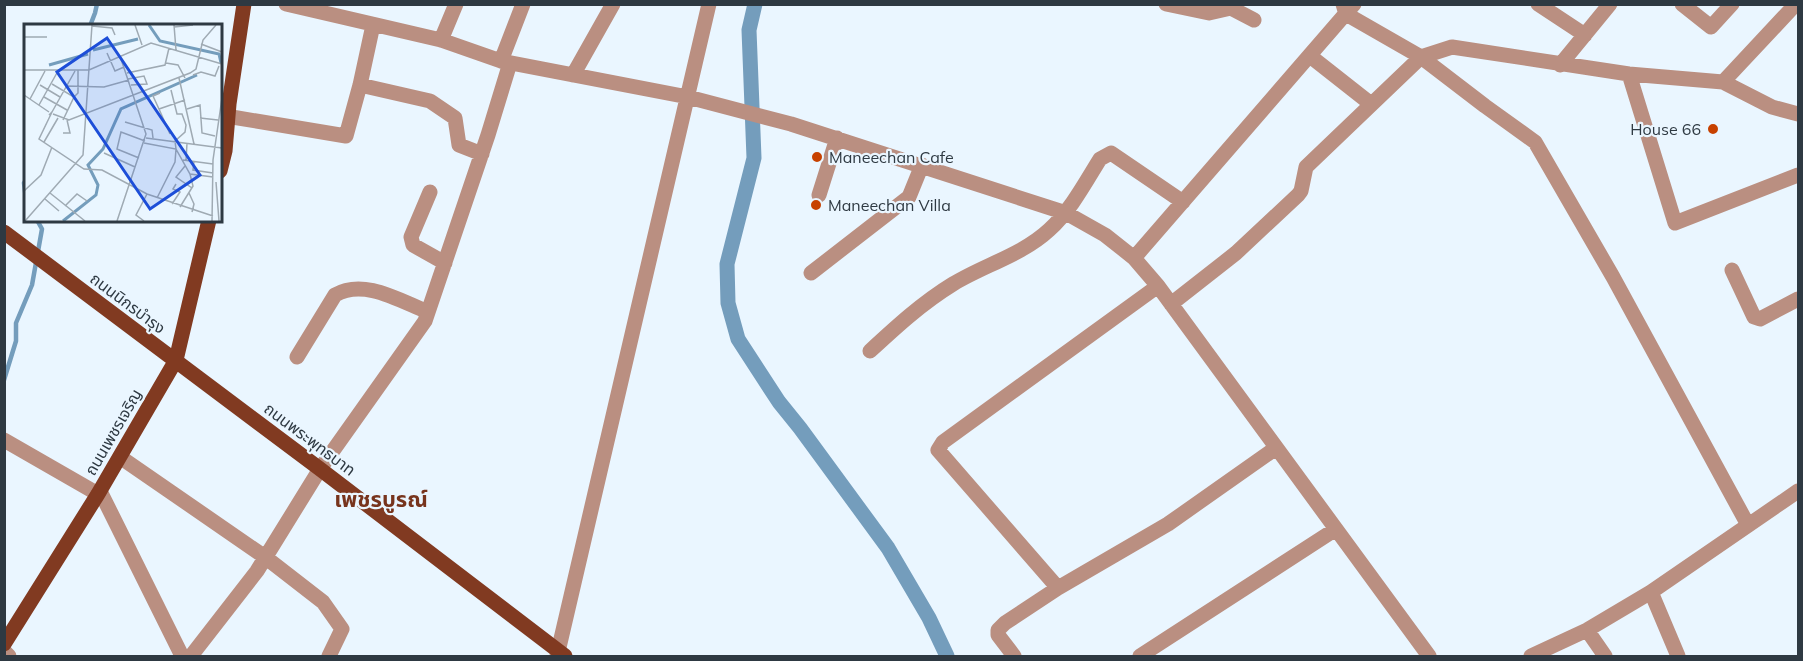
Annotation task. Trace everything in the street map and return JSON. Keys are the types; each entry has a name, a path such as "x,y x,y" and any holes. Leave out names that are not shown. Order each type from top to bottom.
{"main road":[{"path":"222,163 225,151 224,116 244,4"},
{"name":"ถนนเพชรเจริญ","path":"4,644 99,492 176,360 209,222"},
{"name":"ถนนนิกรบำรุง","path":"10,236 176,360"},
{"name":"ถนนพระพุทธบาท","path":"176,360 560,655"}],"street":[{"path":"286,4 441,40 505,62 688,97 791,124 1066,213 1105,235 1134,258 1158,286 1429,657"},
{"path":"441,40 456,4"},
{"path":"191,657 265,557 320,469 425,321 482,154 505,62 523,4"},
{"path":"573,75 613,4"},
{"path":"560,655 709,4"},
{"path":"1166,4 1209,12 1231,8 1254,20"},
{"path":"1538,4 1585,35"},
{"path":"1560,65 1610,4"},
{"path":"1682,4 1711,27 1732,4"},
{"path":"1723,82 1796,4"},
{"path":"1134,258 1310,56 1348,8 1421,57 1534,142 1613,277 1748,525"},
{"path":"224,116 346,136 373,25"},
{"path":"1171,304 1236,253 1298,195 1306,167 1421,57 1452,47 1629,74 1723,82 1772,107 1798,114"},
{"path":"1310,56 1371,104"},
{"path":"1629,74 1675,223 1798,175"},
{"path":"360,85 430,101 439,106 454,118 459,145 482,154"},
{"path":"819,195 837,138"},
{"path":"870,351 918,307 954,283 995,264 1047,232 1066,213 1100,159 1111,153 1183,202"},
{"path":"811,273 909,197 922,165"},
{"path":"430,192 411,237 412,245 445,263"},
{"path":"1732,270 1756,318 1760,319 1798,299"},
{"path":"1058,588 938,450 944,442 1158,286"},
{"path":"297,357 335,295 345,290 354,288 375,291 428,312"},
{"path":"4,440 99,492 182,657"},
{"path":"1014,657 998,635 998,630 1005,623 1058,588 1168,524 1276,448"},
{"path":"120,457 265,557 323,602 342,629 328,656"},
{"path":"1531,657 1587,630 1651,592 1798,490"},
{"path":"1140,657 1336,529"},
{"path":"1651,592 1678,657"},
{"path":"1587,630 1605,657"},
{"path":"4,651 9,657"}],"waterway":[{"path":"91,24 97,4"},
{"path":"755,4 749,30 754,158 727,264 728,303 738,339 779,402 888,548 929,618 947,656"},
{"path":"4,380 16,341 16,323 32,285 42,229 38,222"}],"place":[{"name":"House 66","path":"1713,129"},
{"name":"Maneechan Cafe","path":"817,157"},
{"name":"Maneechan Villa","path":"816,205"}],"district":[{"name":"เพชรบูรณ์","path":"381,499"}]}
